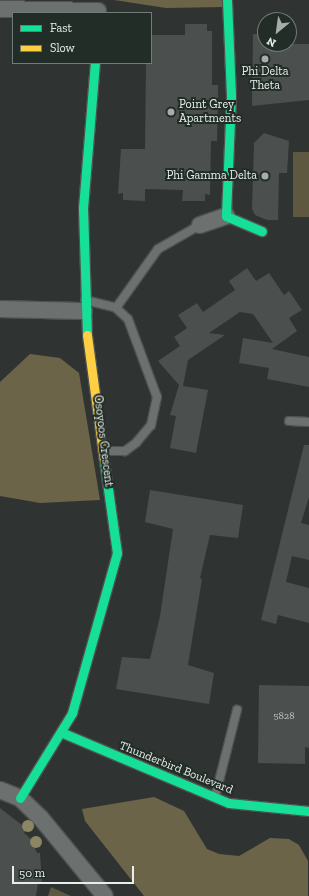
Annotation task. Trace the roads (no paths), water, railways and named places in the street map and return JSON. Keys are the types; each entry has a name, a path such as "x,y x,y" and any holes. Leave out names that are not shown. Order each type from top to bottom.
{"street":[{"path":"226,216 231,96 227,0"},
{"path":"0,9 98,8"},
{"name":"Osoyoos Crescent","path":"20,798 63,733 72,713 117,554 105,451 84,306 83,208 95,64"},
{"path":"200,225 226,216 262,231"},
{"path":"0,309 84,306"},
{"name":"Thunderbird Boulevard","path":"63,733 215,798 256,807 309,811"},
{"path":"0,790 20,798 50,829 105,896"}],"lane":[{"path":"116,308 158,249 200,225"},
{"path":"84,306 116,308 128,319 157,398 151,425 136,443 124,450 105,451"},
{"path":"288,421 309,422"},
{"path":"215,798 237,710"}],"place":[{"name":"Phi Delta Theta","path":"265,59"},
{"name":"Point Grey Apartments","path":"171,112"},
{"name":"Phi Gamma Delta","path":"265,176"}]}
